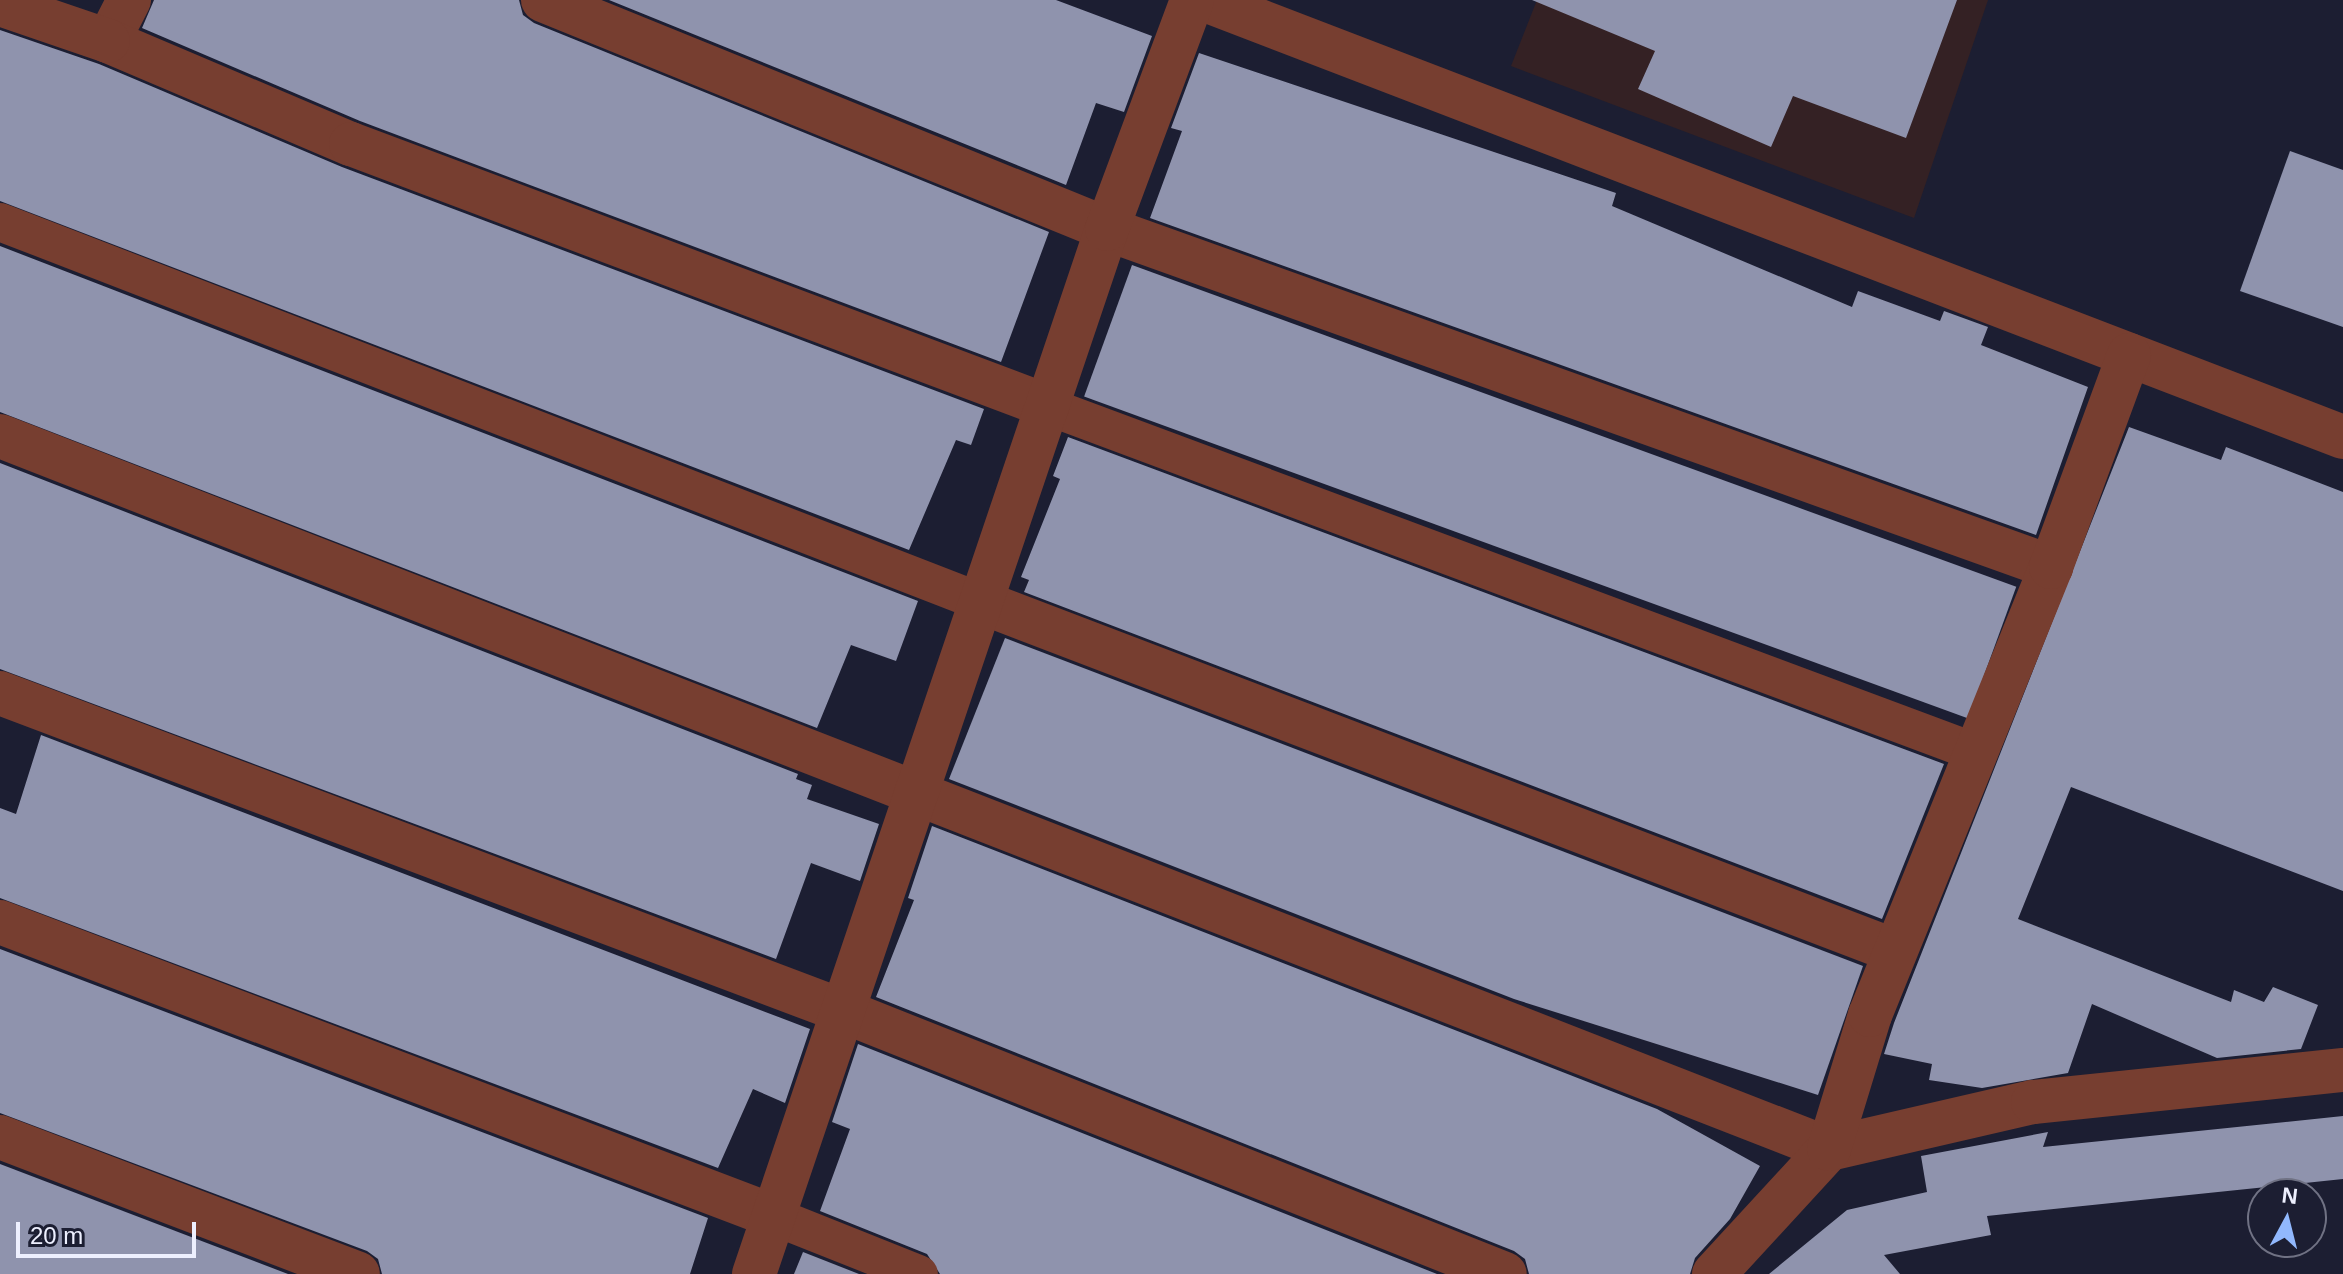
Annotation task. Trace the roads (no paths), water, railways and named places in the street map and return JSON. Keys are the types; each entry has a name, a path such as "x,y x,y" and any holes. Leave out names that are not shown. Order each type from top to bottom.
{"street":[{"path":"108,41 129,0"},
{"path":"543,0 1107,229 2051,567"},
{"path":"754,1274 1107,229 1192,0"},
{"path":"1205,0 2343,437"},
{"path":"0,4 108,41 351,144 1975,752"},
{"path":"0,222 981,602 1895,951"},
{"path":"1714,1274 1829,1149 1895,951 2051,567 2129,355"},
{"path":"0,436 1829,1149 2033,1102 2343,1070"},
{"path":"0,693 843,1011 1505,1274"},
{"path":"0,922 919,1274"},
{"path":"0,1137 358,1274"}]}
